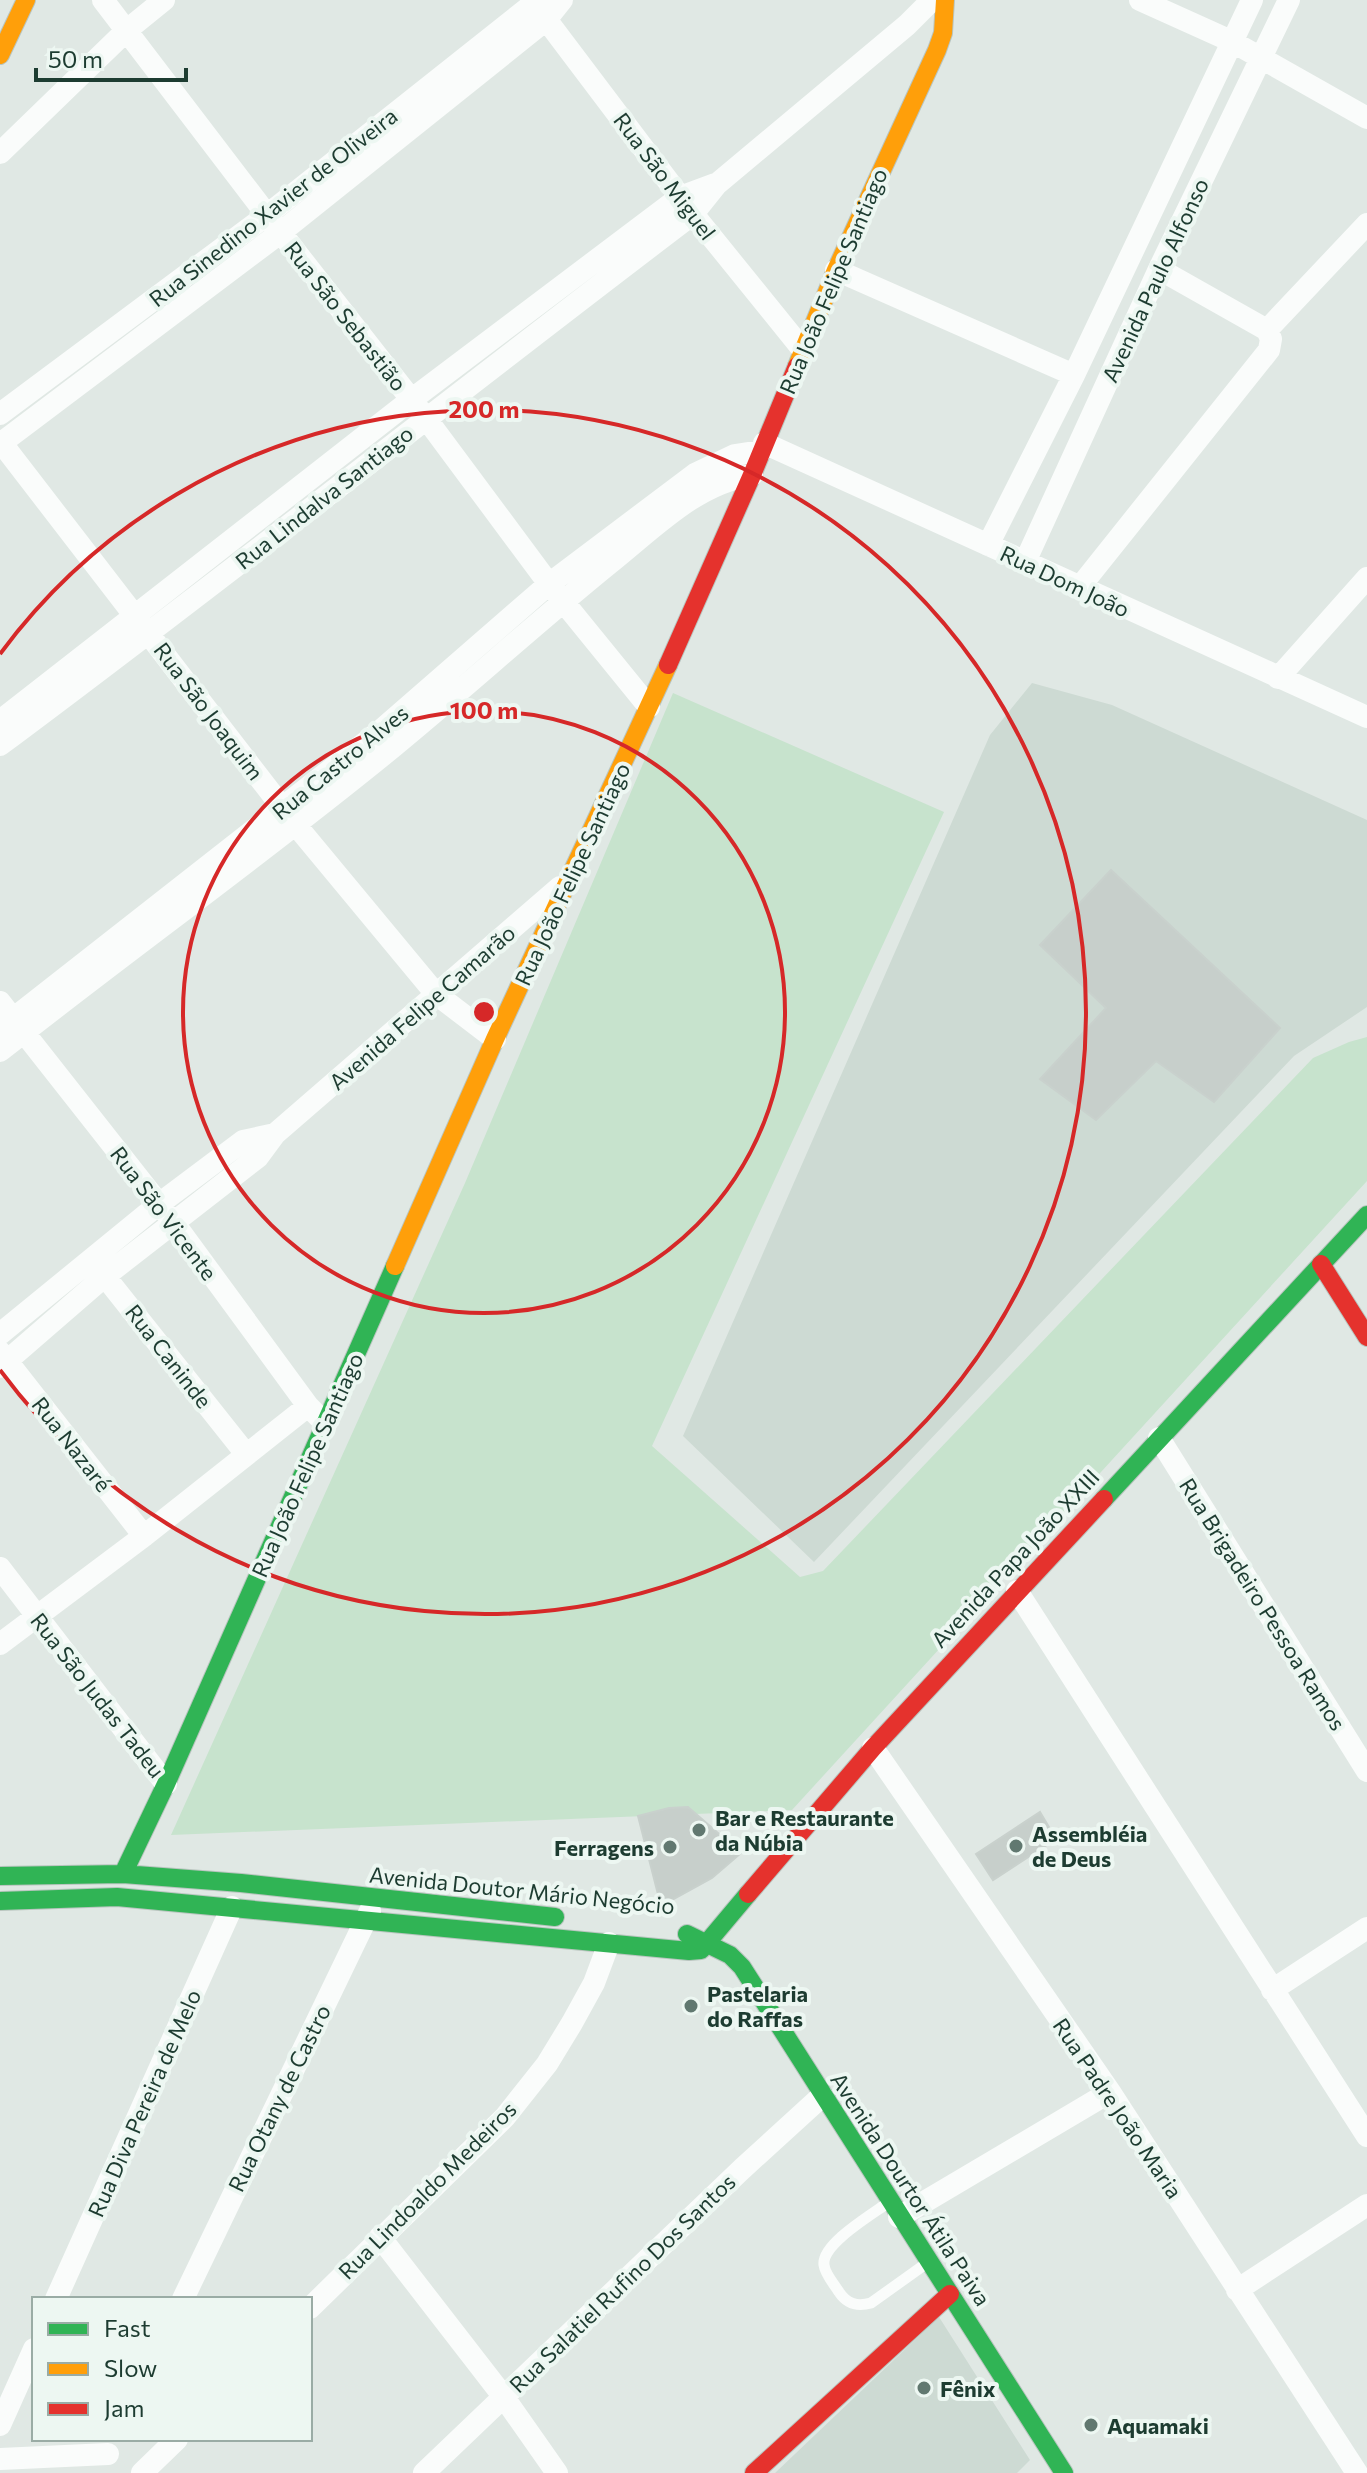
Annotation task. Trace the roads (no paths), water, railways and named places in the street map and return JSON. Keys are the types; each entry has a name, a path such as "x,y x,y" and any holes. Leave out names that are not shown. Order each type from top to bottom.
{"main road":[{"path":"0,55 26,0"},
{"name":"Rua João Felipe Santiago","path":"123,1874 166,1784 495,1039 649,707 752,475 836,270 937,50 941,5"},
{"name":"Avenida Papa João XXIII","path":"707,1942 873,1748 1367,1215"},
{"path":"1321,1264 1367,1337"},
{"name":"Avenida Doutor Mário Negócio","path":"0,1876 123,1874 574,1919"},
{"name":"Avenida Doutor Mário Negócio","path":"0,1901 117,1897 695,1952 707,1942 663,1928"},
{"name":"Avenida Dourtor Átila Paiva","path":"707,1942 730,1955 742,1967 950,2294 1055,2469"},
{"path":"754,2473 950,2294"}],"street":[{"name":"Rua São Sebastião","path":"103,0 556,592 649,707"},
{"path":"0,153 127,30 164,0"},
{"name":"Rua Sinedino Xavier de Oliveira","path":"1,443 274,224 538,6 562,0"},
{"name":"Rua Lindalva Santiago","path":"0,745 143,625 418,409 717,184 907,25 941,5 965,0"},
{"path":"1140,0 1260,56 1367,118"},
{"name":"Avenida Paulo Alfonso","path":"988,545 1074,375 1252,0"},
{"name":"Avenida Paulo Alfonso","path":"1025,562 1159,269 1289,0"},
{"name":"Rua São Miguel","path":"538,6 687,205 803,350"},
{"name":"Rua Sinedino Xavier de Oliveira","path":"0,414 274,224"},
{"path":"1267,330 1367,224"},
{"path":"1079,588 1269,350 1271,339 1267,330 1159,269"},
{"path":"836,270 1074,375"},
{"name":"Rua São Joaquim","path":"1,443 289,816 436,994 495,1039"},
{"name":"Rua Dom João","path":"763,447 1367,717"},
{"name":"Rua Castro Alves","path":"0,1051 9,1021 289,816 386,739 695,474 735,455 763,447"},
{"name":"Rua Castro Alves","path":"556,592 708,487 729,478 752,475"},
{"path":"1278,678 1367,578"},
{"name":"Rua Lindalva Santiago","path":"0,721 143,625"},
{"name":"Avenida Felipe Camarão","path":"0,1334 98,1267 174,1223 258,1157 275,1134 569,879"},
{"name":"Rua São Vicente","path":"9,1021 174,1223 308,1406 326,1424"},
{"name":"Avenida Felipe Camarão","path":"2,1360 159,1204 243,1141 275,1134"},
{"name":"Rua Caninde","path":"98,1267 246,1454"},
{"name":"Rua Nazaré","path":"2,1360 144,1536"},
{"name":"Rua João Felipe Santiago","path":"0,1644 144,1536 308,1406"},
{"name":"Rua Brigadeiro Pessoa Ramos","path":"1159,1438 1367,1771"},
{"name":"Rua São Judas Tadeu","path":"0,1568 166,1784"},
{"path":"1017,1591 1367,2136"},
{"name":"Rua Padre João Maria","path":"873,1748 1110,2092 1357,2473"},
{"name":"Rua Otany de Castro","path":"184,2297 376,1898"},
{"name":"Rua Diva Pereira de Melo","path":"57,2297 232,1907"},
{"path":"1272,1990 1367,1928"},
{"name":"Rua Lindoaldo Medeiros","path":"312,2306 505,2117 547,2064 594,1983 609,1943"},
{"path":"894,2209 1110,2092"},
{"name":"Rua Salatiel Rufino Dos Santos","path":"424,2473 822,2096"},
{"path":"1237,2290 1367,2205"},
{"path":"380,2237 503,2396 557,2473"},
{"path":"0,2425 32,2353"},
{"path":"142,2473 175,2441"},
{"path":"0,2459 108,2455"}],"lane":[{"path":"894,2209 827,2251 824,2268 843,2299 853,2304 871,2303 928,2262"}],"place":[{"name":"Bar e Restaurante da Núbia","path":"699,1830"},
{"name":"Assembléia de Deus","path":"1016,1846"},
{"name":"Ferragens","path":"670,1847"},
{"name":"Pastelaria do Raffas","path":"691,2006"},
{"name":"Fênix","path":"924,2388"},
{"name":"Aquamaki","path":"1091,2425"}]}
